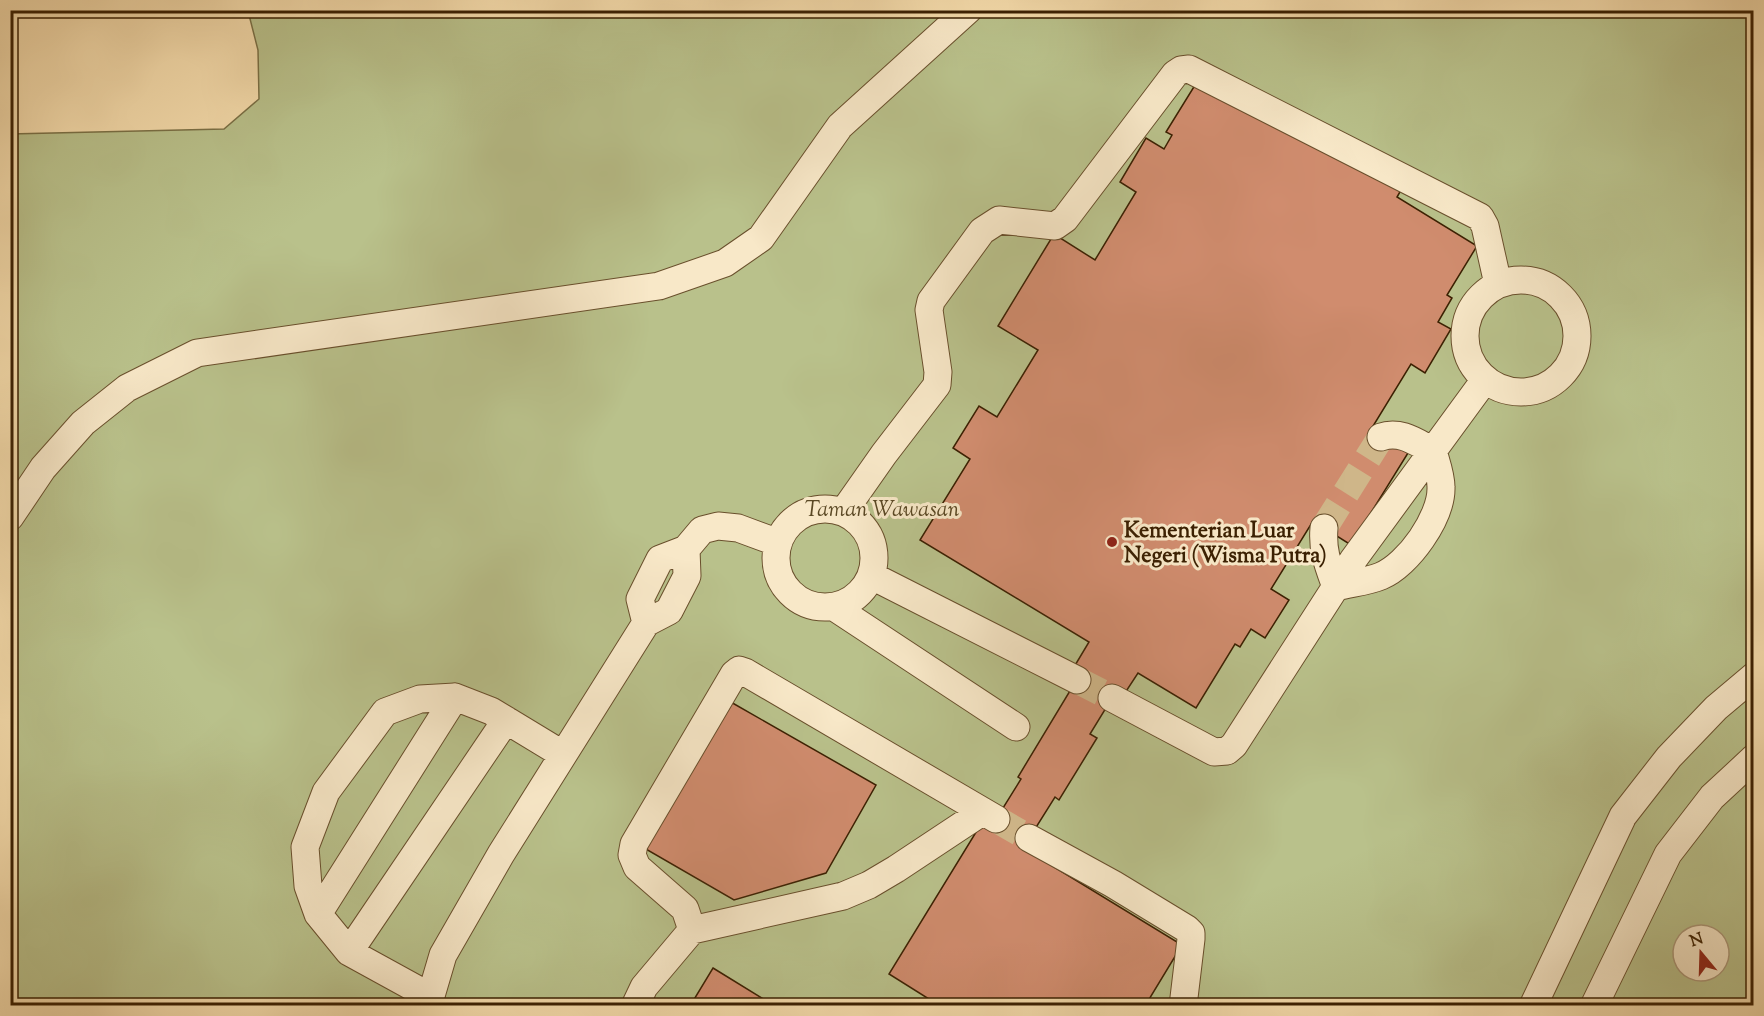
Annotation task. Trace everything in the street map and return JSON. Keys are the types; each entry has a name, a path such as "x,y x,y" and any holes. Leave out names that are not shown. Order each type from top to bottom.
{"lane":[{"path":"10,517 43,468 83,423 127,388 196,353 659,286 725,263 761,238 840,126 968,10"},
{"path":"844,511 937,385 938,372 929,310 931,301 982,231 999,220 1055,226 1065,219 1175,74 1181,70 1189,69 1480,217 1485,226 1498,284"},
{"path":"1533,279 1563,296 1579,326 1574,360 1551,386 1517,393 1484,381 1468,357 1464,328 1475,302 1498,284 1533,279"},
{"path":"1112,698 1214,752 1227,751 1234,745 1353,560 1484,381"},
{"path":"1381,436 1399,434 1433,451"},
{"path":"1336,587 1382,576 1402,561 1421,539 1438,508 1441,487 1433,451"},
{"path":"817,508 844,511 865,527 875,550 872,576 857,597 834,607 808,606 786,591 775,568 776,542 792,519 817,508"},
{"path":"562,754 491,711 455,697 420,699 385,711 326,792 305,847 308,886 318,914 349,952 429,1001 443,955 562,754 646,623 669,611 687,576 686,549 702,530 718,526 738,528 776,542"},
{"path":"1324,528 1322,544 1336,587"},
{"path":"872,576 1077,680"},
{"path":"834,607 1016,726"},
{"path":"629,1003 692,930 843,896 869,885 989,816 739,670 734,674 634,844 632,855 637,867 685,909 692,930"},
{"path":"1533,1005 1623,816 1669,757 1716,708 1754,675"},
{"path":"318,914 455,697"},
{"path":"349,952 506,720"},
{"path":"1594,1005 1668,854 1712,797 1754,758"},
{"path":"1029,838 1113,884 1191,933 1183,1005"}],"green space":[{"name":"Taman Wawasan","path":"248,11 1753,11 1753,1005 11,1005 10,134 224,129 259,99 258,50"}],"building":[{"name":"Kementerian Luar Negeri (Wisma Putra)","path":"1200,77 1404,185 1397,197 1477,246 1447,295 1452,298 1438,322 1451,329 1425,373 1411,364 1370,431 1408,453 1351,545 1313,521 1271,589 1289,600 1265,638 1251,629 1240,647 1235,644 1196,708 1138,673 1125,693 1112,698 1090,734 1097,738 1059,800 1055,797 1023,848 1182,945 1145,1006 940,1006 889,974 981,824 990,829 1021,779 1018,777 1082,671 1074,667 1089,642 920,540 970,459 953,448 979,406 997,417 1038,350 998,326 1054,234 1095,260 1136,192 1120,182 1146,138 1164,149 1172,135 1166,132"},
{"path":"729,701 876,785 826,873 734,900 644,848"},
{"path":"713,968 775,1006 690,1006"}],"tunnel":[{"path":"1324,528 1381,437"},
{"path":"1077,680 1112,698"},
{"path":"996,819 1029,838"}],"place":[{"name":"Kementerian Luar Negeri (Wisma Putra)","path":"1112,542"}]}
